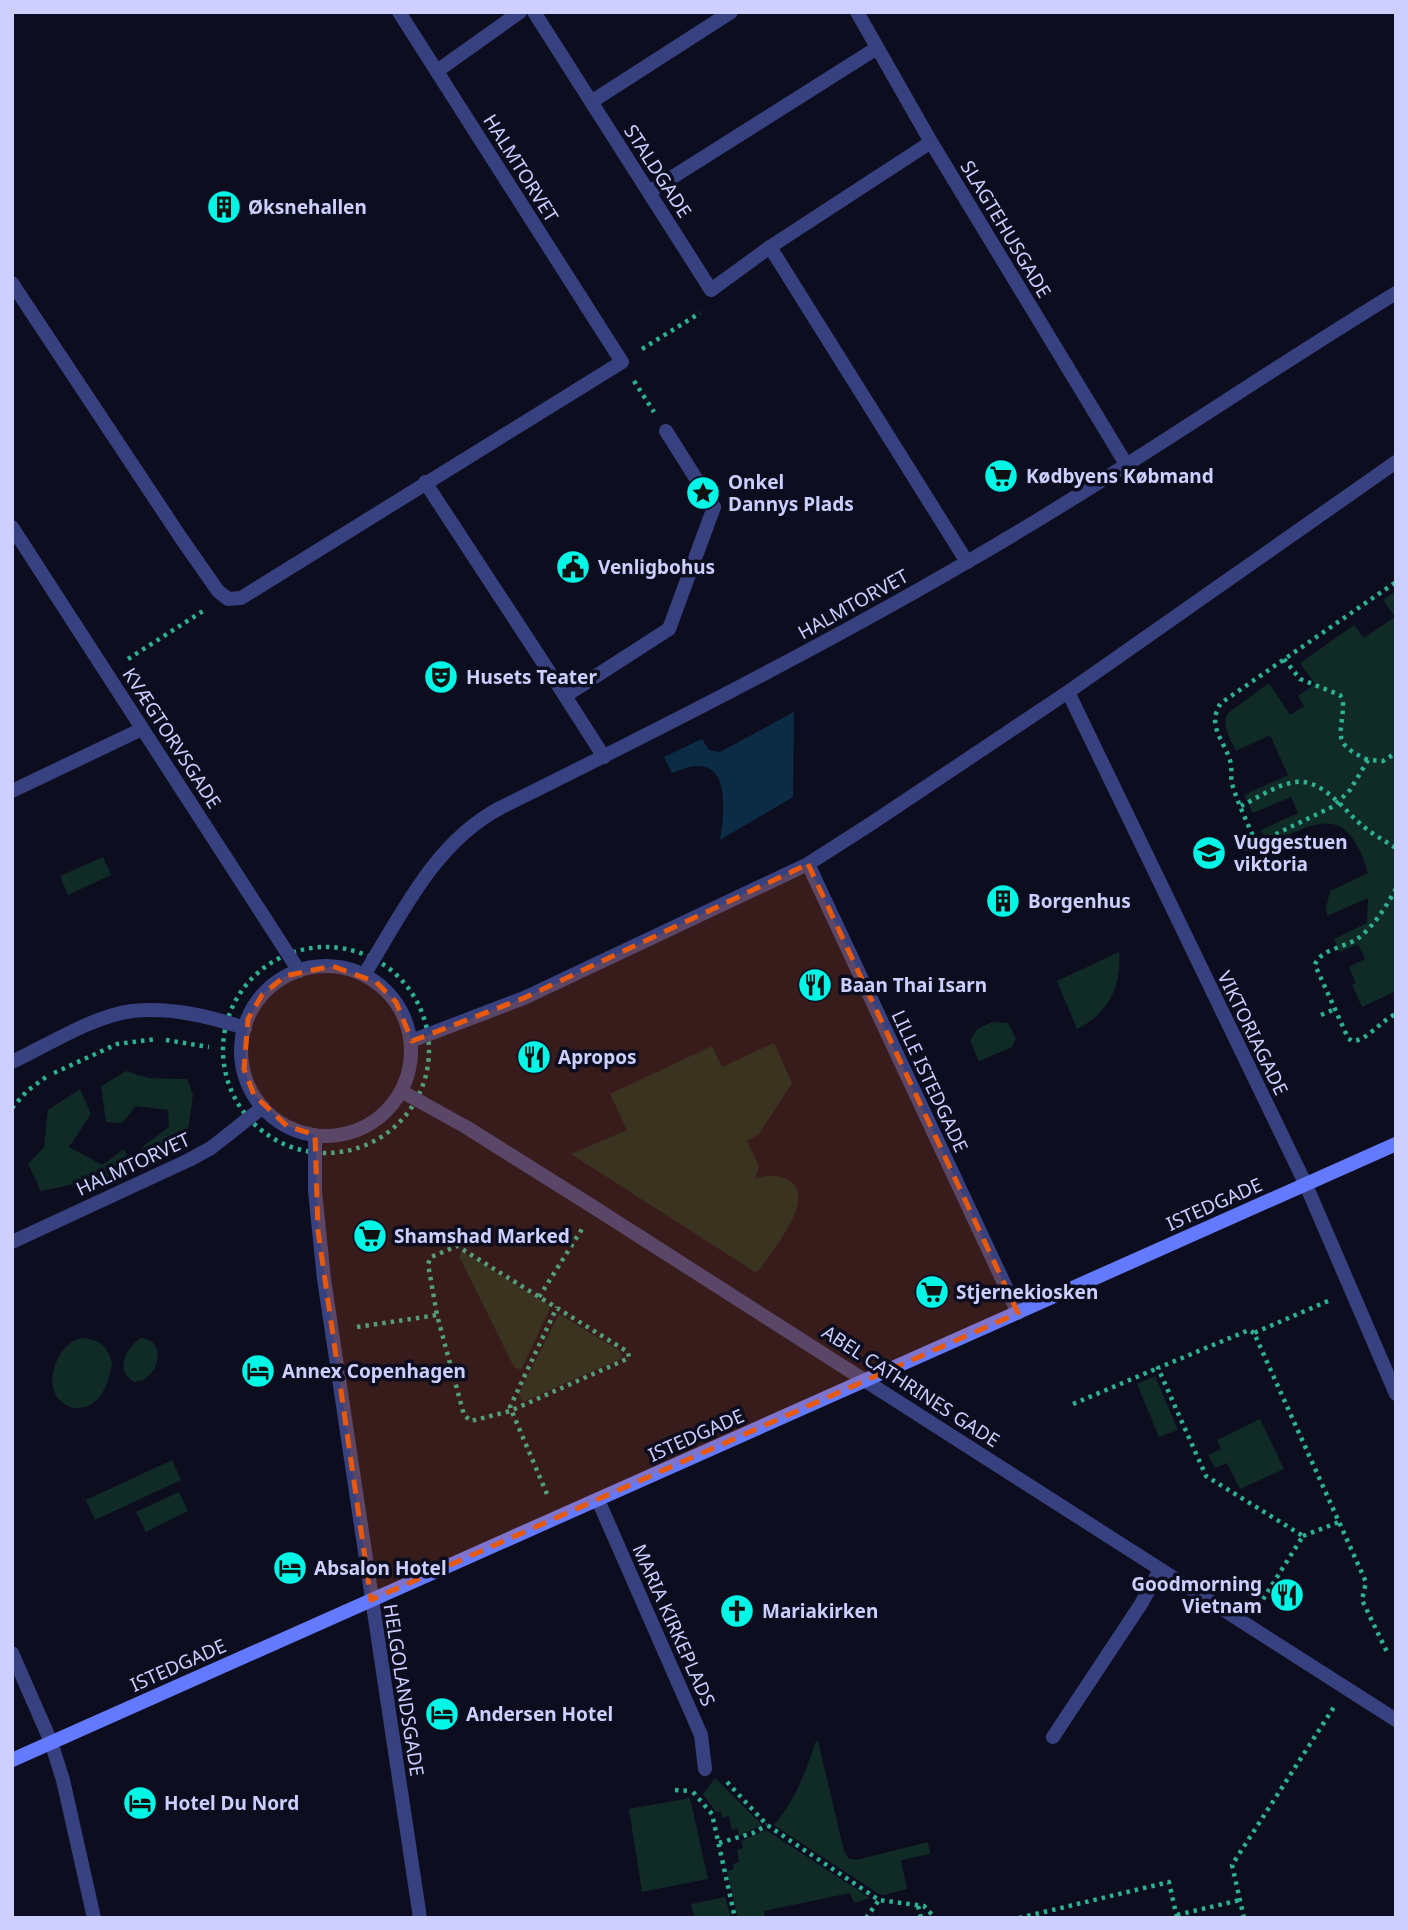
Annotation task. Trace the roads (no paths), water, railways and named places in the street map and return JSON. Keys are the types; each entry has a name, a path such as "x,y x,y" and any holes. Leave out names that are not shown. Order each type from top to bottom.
{"street":[{"name":"HALMTORVET","path":"399,12 622,362 425,482"},
{"path":"437,71 520,12"},
{"name":"STALDGADE","path":"534,12 712,290 770,247"},
{"path":"591,102 731,12"},
{"name":"SLAGTEHUSGADE","path":"857,12 930,142 1126,464"},
{"path":"649,192 877,48"},
{"path":"930,142 770,247 967,562"},
{"path":"12,283 218,591 228,599 241,598 425,482 604,757"},
{"name":"HALMTORVET","path":"364,975 428,872 458,836 486,815 734,690 967,562 1396,293"},
{"path":"565,696 669,629 713,507 666,430"},
{"path":"411,1041 524,998 808,864 1068,692 1396,462"},
{"name":"KVÆGTORVSGADE","path":"12,527 299,971"},
{"name":"VIKTORIAGADE","path":"1068,692 1306,1185 1396,1394"},
{"path":"12,791 142,729"},
{"name":"LILLE ISTEDGADE","path":"808,864 1018,1314"},
{"path":"315,966 349,969 364,975 376,982 396,1003 405,1021 411,1041 410,1067 401,1091 392,1105 365,1127 332,1136 315,1135 287,1126 263,1107 248,1083 242,1043 253,1008 262,995 285,976 315,966"},
{"path":"12,1062 98,1021 131,1012 169,1010 245,1028"},
{"name":"ABEL CATHRINES GADE","path":"401,1091 595,1208 1396,1720"},
{"name":"HALMTORVET","path":"12,1242 189,1160 211,1148 263,1107"},
{"name":"HELGOLANDSGADE","path":"315,1135 318,1231 420,1918"},
{"name":"ISTEDGADE","path":"12,1759 1396,1144"},
{"name":"MARIA KIRKEPLADS","path":"598,1500 701,1735 705,1769"},
{"path":"1053,1737 1141,1604 1160,1570"},
{"path":"12,1653 51,1742 63,1780 94,1918"}],"water":[{"path":"794,712 793,797 720,840 723,795 714,772 705,767 691,767 672,773 664,757 702,739 709,750 720,752"}],"place":[{"name":"Øksnehallen","path":"224,207"},
{"name":"Kødbyens Købmand","path":"1001,476"},
{"name":"Onkel Dannys Plads","path":"703,493"},
{"name":"Venligbohus","path":"573,567"},
{"name":"Husets Teater","path":"441,677"},
{"name":"Vuggestuen viktoria","path":"1209,853"},
{"name":"Borgenhus","path":"1003,901"},
{"name":"Baan Thai Isarn","path":"815,985"},
{"name":"Apropos","path":"534,1057"},
{"name":"Shamshad Marked","path":"370,1236"},
{"name":"Stjernekiosken","path":"932,1292"},
{"name":"Annex Copenhagen","path":"258,1371"},
{"name":"Absalon Hotel","path":"290,1568"},
{"name":"Goodmorning Vietnam","path":"1287,1595"},
{"name":"Mariakirken","path":"737,1611"},
{"name":"Andersen Hotel","path":"442,1714"},
{"name":"Hotel Du Nord","path":"140,1803"}]}
